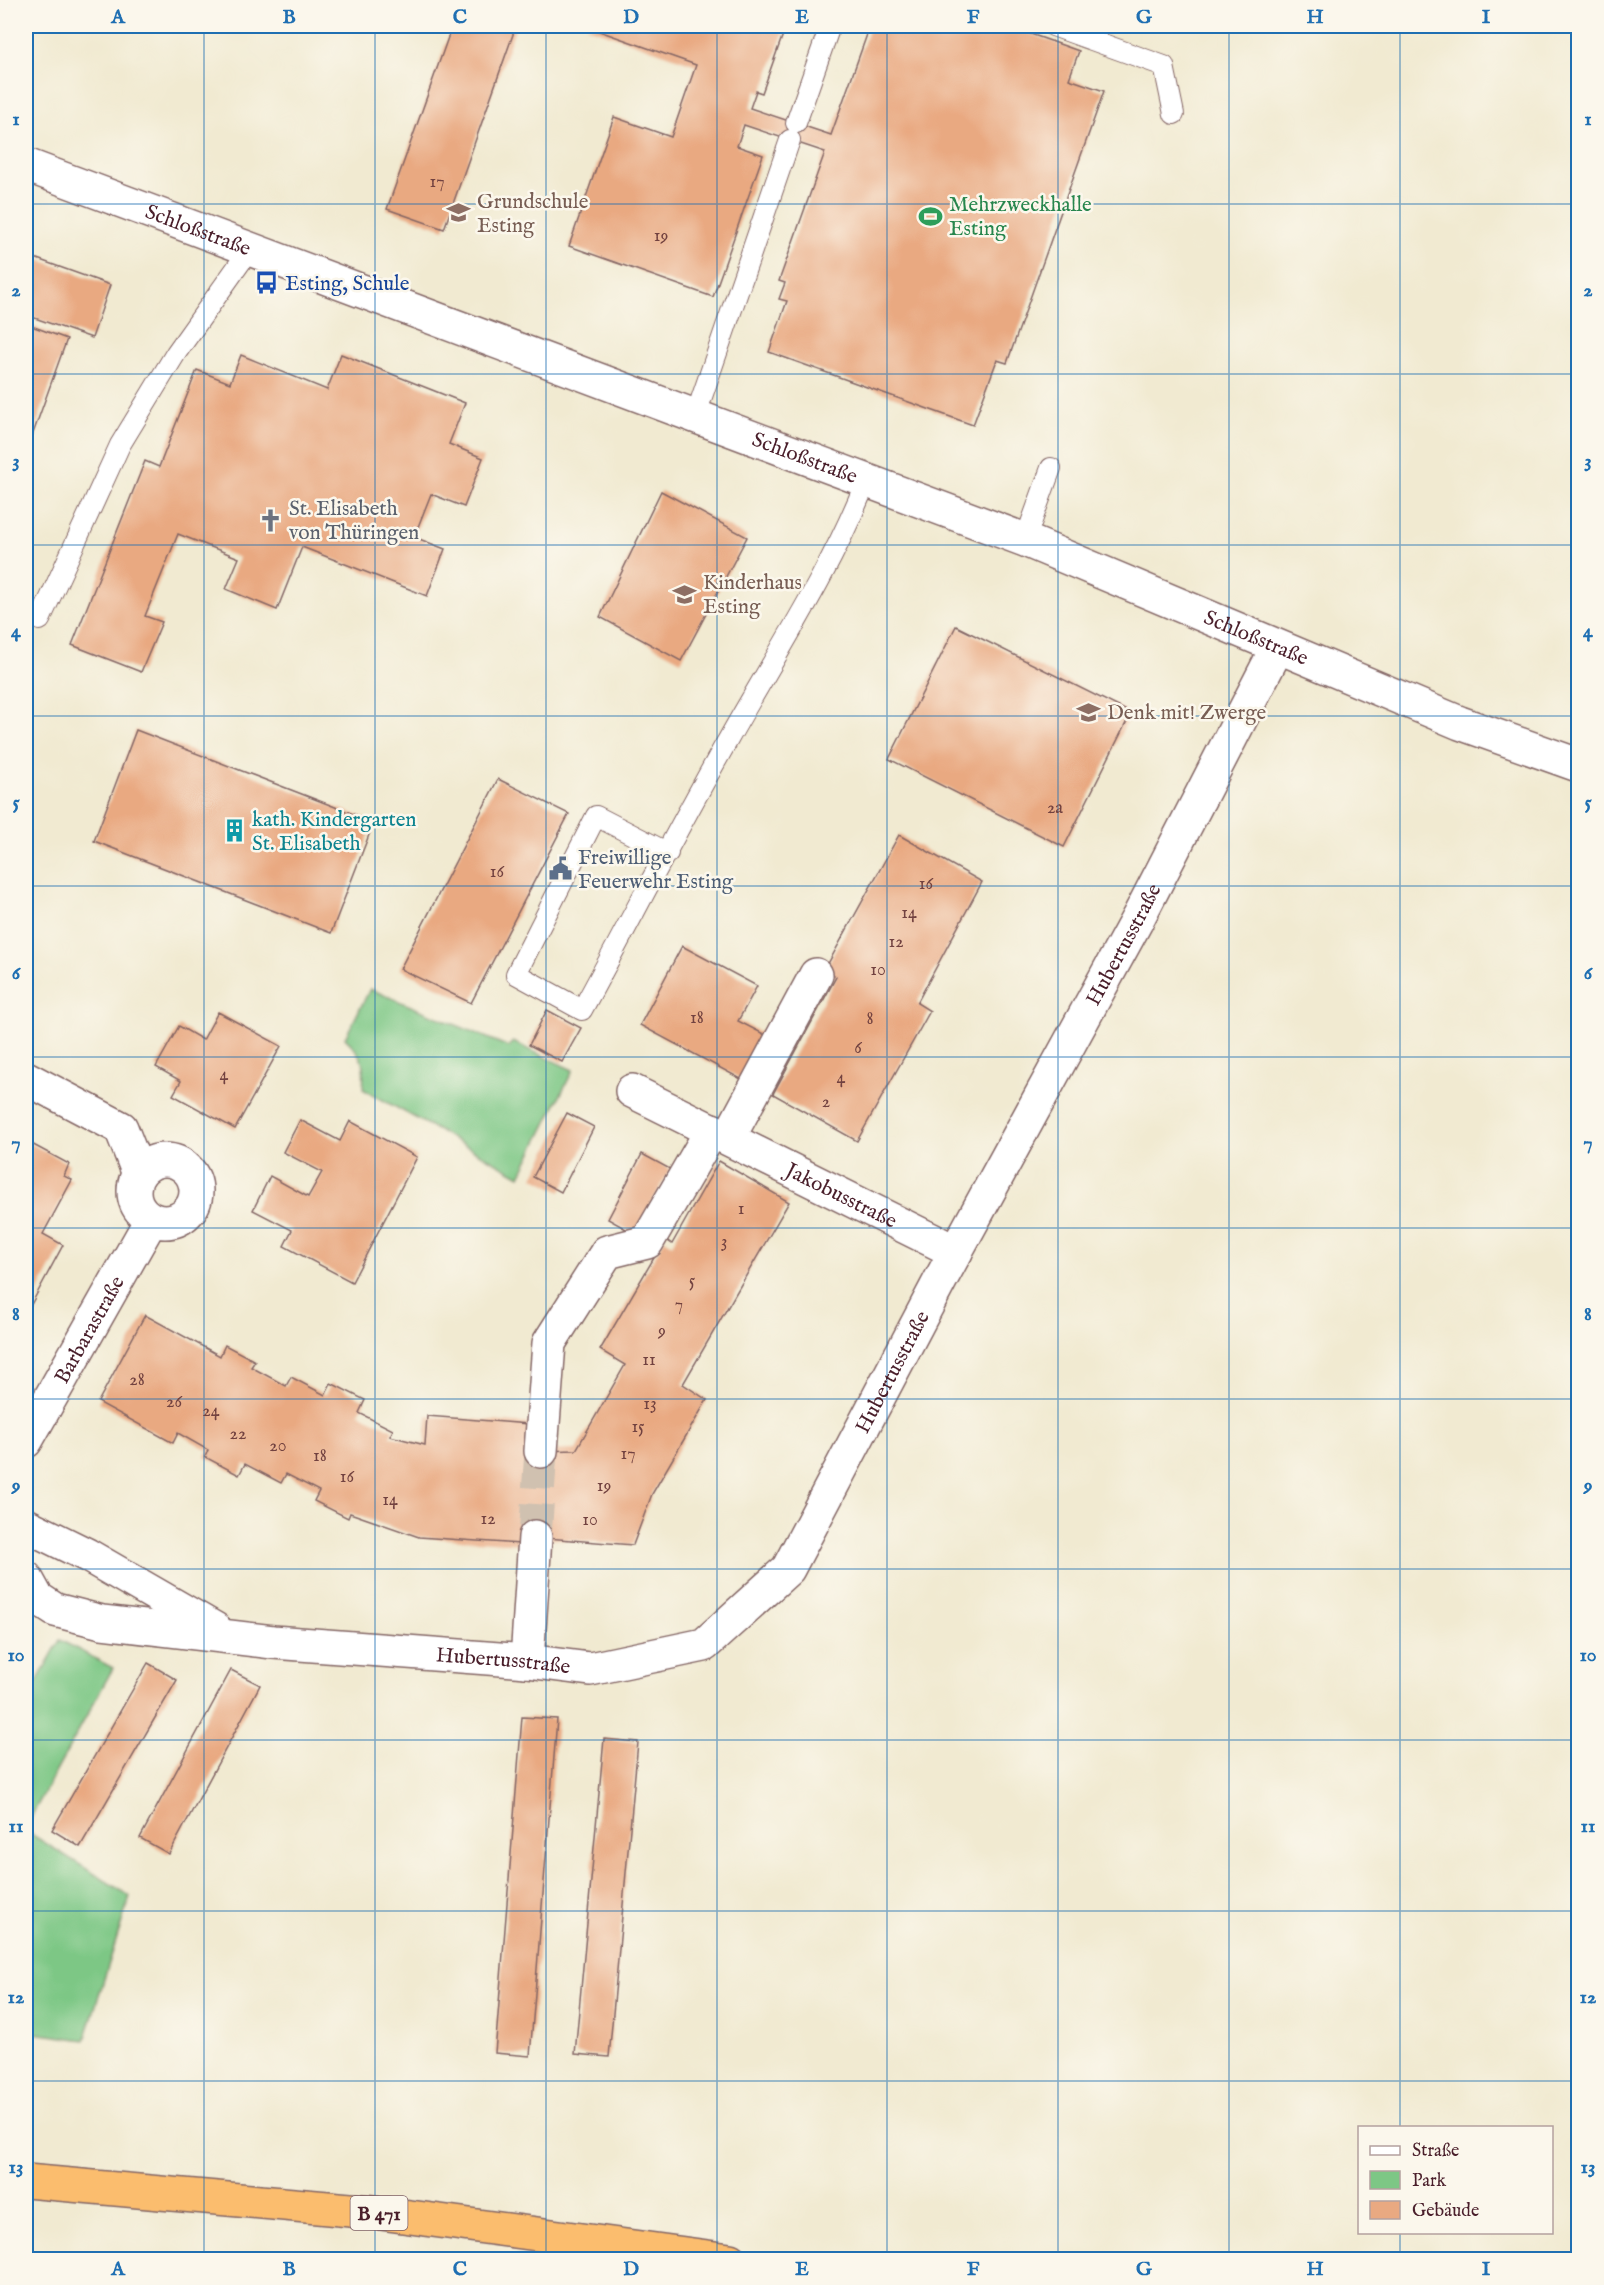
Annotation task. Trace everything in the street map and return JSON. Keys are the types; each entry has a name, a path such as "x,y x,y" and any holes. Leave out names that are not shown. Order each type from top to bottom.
{"highway":[{"name":"B 471","path":"26,2181 373,2212 730,2259"}],"street":[{"name":"Schloßstraße","path":"26,165 1025,540 1277,648 1460,723 1578,765"},
{"name":"Hubertusstraße","path":"26,1578 37,1598 55,1610 102,1622 273,1642 527,1661 590,1669 704,1645 788,1569 956,1252 1138,918 1277,648"},
{"path":"541,1451 549,1343 607,1252 647,1242 720,1133 816,975"},
{"path":"26,1078 121,1128 139,1174"},
{"name":"Jakobusstraße","path":"632,1090 956,1252"},
{"path":"169,1160 180,1163 189,1170 196,1188 196,1199 188,1213 179,1220 161,1223 151,1220 142,1213 134,1195 134,1184 139,1174 148,1164 169,1160"},
{"name":"Barbarastraße","path":"26,1441 151,1220"},
{"name":"Hubertusstraße","path":"26,1525 87,1556 225,1635"},
{"path":"527,1661 535,1537"}],"lane":[{"path":"695,417 830,26"},
{"path":"1053,26 1164,66 1174,114"},
{"path":"40,620 120,445 176,353 250,249"},
{"path":"1025,540 1051,468"},
{"path":"668,852 596,816 516,974 582,1011 668,852 719,755 847,530 866,481"}],"green space":[{"path":"370,989 509,1047 513,1042 573,1070 520,1176 363,1089 362,1061 345,1038"},
{"path":"60,1640 113,1668 26,1826 26,1701"},
{"path":"26,1831 130,1896 85,2040 26,2032"}],"building":[{"path":"442,26 516,26 444,229 387,209 451,29"},
{"name":"Mehrzweckhalle Esting","path":"585,26 786,26 762,93 756,91 750,108 831,135 870,26 1008,26 1079,51 1069,79 1104,91 1007,363 997,360 973,425 769,352 787,301 779,299 785,283 779,281 825,152 744,125 737,146 763,155 713,297 569,246 614,117 671,137 696,65"},
{"path":"26,255 110,285 92,338 26,315"},
{"path":"26,324 67,339 26,453"},
{"name":"St. Elisabeth von Thüringen","path":"341,354 465,403 449,444 483,458 464,507 431,494 414,537 445,549 427,596 302,547 277,610 226,589 239,558 178,534 145,616 162,622 141,672 72,645 145,461 159,467 197,370 230,383 241,355 327,390"},
{"path":"661,491 747,537 681,661 600,617"},
{"path":"956,626 1131,713 1064,847 889,759"},
{"name":"kath. Kindergarten St. Elisabeth","path":"136,730 374,822 331,933 94,841"},
{"path":"498,779 569,814 471,1003 400,969"},
{"path":"899,835 982,882 917,1003 930,1011 857,1141 773,1094 836,977 824,971"},
{"path":"682,946 757,986 738,1021 777,1041 754,1086 640,1025"},
{"path":"547,1010 581,1028 562,1062 529,1045"},
{"path":"218,1012 281,1046 235,1129 173,1095 181,1081 156,1067 179,1026 203,1040"},
{"path":"567,1113 594,1127 561,1192 533,1177"},
{"path":"300,1120 340,1141 350,1121 417,1157 352,1282 284,1246 292,1230 253,1210 270,1176 308,1197 322,1172 283,1152"},
{"path":"26,1141 69,1164 64,1176 72,1180 43,1234 63,1245 26,1314 26,1238 29,1231 26,1229"},
{"path":"642,1154 670,1169 635,1234 608,1219"},
{"path":"719,1161 789,1202 683,1384 707,1400 652,1494 633,1545 522,1536 521,1544 419,1537 350,1513 348,1518 314,1501 319,1491 286,1474 281,1483 245,1464 239,1475 205,1457 208,1450 178,1433 173,1443 98,1402 145,1315 220,1356 225,1345 255,1361 251,1367 286,1386 291,1377 325,1395 331,1383 365,1400 359,1413 393,1430 390,1436 425,1445 427,1416 529,1424 541,1451 576,1450 625,1365 600,1350 665,1239 672,1244"},
{"path":"148,1663 177,1680 80,1847 52,1830"},
{"path":"231,1670 260,1685 169,1854 140,1838"},
{"path":"522,1717 557,1719 530,2056 495,2053"},
{"path":"604,1739 638,1742 609,2057 575,2054"}],"tunnel":[{"path":"535,1537 541,1451"}],"place":[{"name":"Grundschule Esting","path":"459,213"},
{"name":"Mehrzweckhalle Esting","path":"931,216"},
{"name":"Esting, Schule","path":"267,283"},
{"name":"St. Elisabeth von Thüringen","path":"271,520"},
{"name":"Kinderhaus Esting","path":"685,594"},
{"name":"Denk mit! Zwerge","path":"1089,712"},
{"name":"kath. Kindergarten St. Elisabeth","path":"234,831"},
{"name":"Freiwillige Feuerwehr Esting","path":"560,869"}]}
